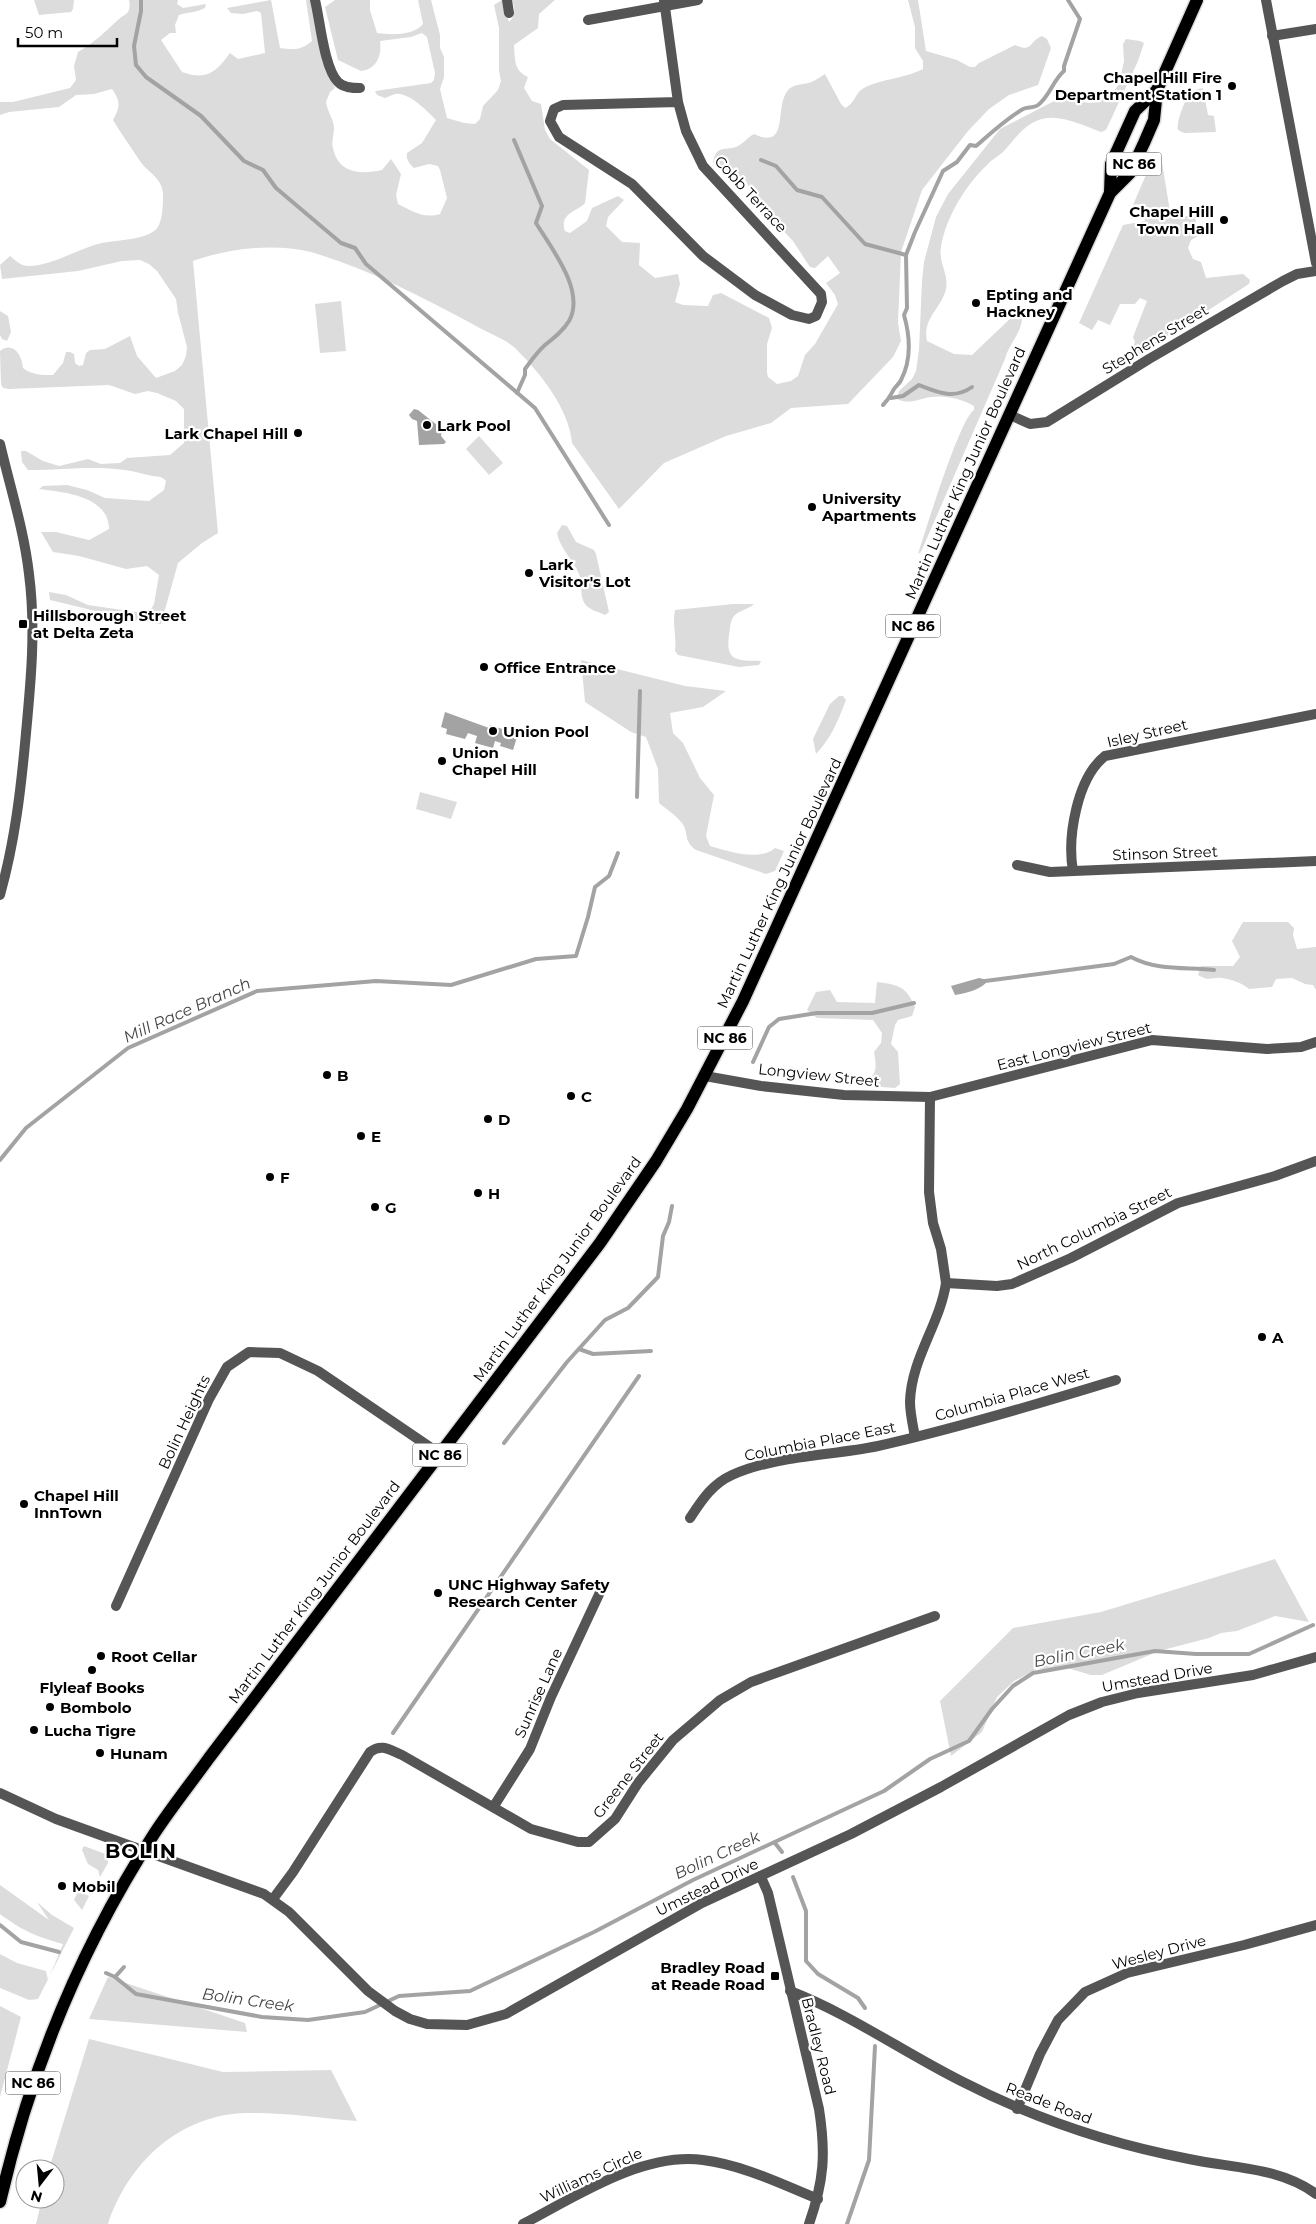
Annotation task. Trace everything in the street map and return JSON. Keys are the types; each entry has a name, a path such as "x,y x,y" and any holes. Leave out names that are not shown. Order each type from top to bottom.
{"main road":[{"name":"Martin Luther King Junior Boulevard","path":"0,2202 15,2142 36,2072 54,2028 80,1968 145,1850 209,1758 600,1243 656,1161 706,1076 809,860 1110,193 1130,173 1150,130 1154,120 1157,90 1197,0"},
{"name":"Martin Luther King Junior Boulevard","path":"1110,193 1111,164 1135,111 1157,90"}],"street":[{"path":"315,0 334,76 344,86 360,88"},
{"path":"507,0 509,13"},
{"path":"588,20 665,3 698,0"},
{"path":"1266,0 1316,263"},
{"path":"665,3 678,102"},
{"path":"1272,36 1316,29"},
{"name":"Cobb Terrace","path":"678,102 686,131 703,166 812,282 821,294 822,302 816,316 803,319 780,310 755,295 703,256 632,184 571,146 559,137 551,126 552,112 558,106 563,105 678,102"},
{"name":"Stephens Street","path":"1010,415 1030,424 1047,422 1149,359 1283,281 1298,274 1316,270"},
{"path":"0,444 29,571 34,629 20,803 10,861 0,895"},
{"name":"Isley Street","path":"1073,871 1070,847 1085,784 1091,771 1105,756 1316,714"},
{"name":"Stinson Street","path":"1017,865 1050,872 1316,861"},
{"name":"East Longview Street","path":"930,1097 1152,1040 1267,1049 1301,1047 1316,1042"},
{"name":"Longview Street","path":"706,1076 761,1086 844,1095 930,1097"},
{"path":"916,1437 910,1403 912,1386 926,1342 939,1314 946,1283 941,1249 933,1223 930,1192 930,1097"},
{"name":"North Columbia Street","path":"946,1283 998,1286 1012,1284 1072,1258 1178,1202 1275,1176 1316,1161"},
{"name":"Bolin Heights","path":"116,1606 209,1399 227,1367 249,1352 280,1354 318,1371 440,1454"},
{"name":"Columbia Place West","path":"916,1437 1116,1380"},
{"name":"Columbia Place East","path":"690,1518 706,1494 731,1476 745,1470 787,1460 876,1446 916,1437"},
{"name":"Sunrise Lane","path":"494,1806 530,1749 551,1697 602,1588"},
{"name":"Greene Street","path":"273,1899 293,1872 370,1752 376,1747 383,1747 402,1755 494,1806 531,1829 578,1842 589,1842 615,1819 638,1783 673,1740 720,1700 751,1682 935,1616"},
{"name":"Umstead Drive","path":"0,1793 56,1819 235,1882 273,1899 289,1912 381,2002 410,2019 446,2026 467,2025 506,2014 702,1903 852,1834 941,1787 1069,1714 1102,1702 1253,1675 1316,1657"},
{"name":"Bradley Road","path":"761,1877 768,1893 819,2109 822,2132 823,2171 818,2199 809,2224"},
{"name":"Wesley Drive","path":"1017,2109 1040,2054 1058,2020 1085,1992 1127,1973 1244,1945 1316,1925"},
{"name":"Reade Road","path":"790,1991 840,2013 959,2081 1017,2109 1085,2134 1189,2159 1273,2174 1293,2181 1316,2194"},
{"name":"Williams Circle","path":"523,2224 633,2169 658,2162 701,2160 725,2164 818,2199"}],"shaded area":[{"path":"34,0 74,0 73,9 71,12 39,15"},
{"path":"129,0 178,0 177,4 183,8 206,4 202,10 179,15 175,25 176,33 170,33 161,40 182,72 198,76 215,70 230,53 238,59 265,53 261,13 257,11 243,14 231,13 227,8 271,0 280,48 294,49 301,48 312,41 306,0 311,0 323,62 335,88 330,92 326,102 334,125 332,143 336,156 345,167 358,172 382,170 391,159 401,174 396,195 398,204 428,216 440,214 447,198 440,170 438,166 429,164 414,168 408,161 407,153 422,143 436,120 406,96 395,94 385,98 377,95 375,91 431,83 434,80 435,73 427,37 422,33 411,37 380,41 377,61 371,67 361,71 338,60 325,7 335,0 370,0 370,10 377,33 395,34 408,33 419,28 423,24 418,0 431,0 440,35 440,48 444,57 444,77 440,89 447,118 475,124 480,119 483,106 498,90 501,81 499,71 499,28 494,5 502,0 509,22 514,12 512,0 555,0 539,14 538,28 514,45 515,60 518,68 523,75 528,77 524,88 532,101 541,104 545,130 550,139 589,170 585,203 564,220 565,231 570,233 587,221 592,208 618,196 624,200 608,217 606,226 622,242 640,243 639,265 655,278 678,274 680,284 675,302 683,305 708,306 713,295 721,293 769,318 772,328 767,344 767,373 768,377 777,384 791,381 798,376 805,355 815,344 838,304 835,295 826,283 840,273 828,256 815,268 810,267 793,241 756,202 744,177 723,171 713,162 717,152 722,149 734,148 754,134 765,138 773,136 779,124 784,96 793,86 812,82 825,74 845,108 867,86 923,69 923,61 915,48 915,27 908,0 918,0 926,51 957,60 970,67 975,67 979,63 1015,45 1028,47 1042,36 1047,39 1051,48 1038,85 1009,95 989,109 968,131 922,190 901,252 898,323 901,341 893,357 848,404 791,408 771,423 726,436 664,463 619,509 572,443 566,417 544,381 526,359 504,340 396,285 354,267 311,252 297,249 252,248 221,253 193,261 218,533 202,543 178,563 161,624 133,620 50,600 49,592 66,595 88,605 143,613 150,611 154,604 159,575 147,566 126,569 79,556 53,552 41,532 56,532 89,540 109,529 107,518 101,509 83,498 72,494 39,489 43,486 67,485 87,490 105,498 149,501 164,490 166,481 160,477 118,469 28,470 22,462 21,451 26,451 43,461 59,466 88,459 101,464 120,463 127,458 170,455 184,443 184,409 176,401 157,393 148,391 135,394 109,385 9,389 3,388 1,384 0,351 5,348 13,349 19,354 23,368 33,373 45,375 53,375 63,363 66,352 74,354 75,363 79,366 83,365 86,353 90,350 105,349 130,336 137,356 156,378 175,371 182,365 186,356 187,347 176,299 157,271 149,264 140,260 122,261 78,271 2,279 0,265 10,256 24,265 38,265 102,243 143,236 154,231 159,225 163,209 161,184 140,161 113,120 118,104 112,89 94,94 76,95 59,107 9,112 0,115 0,102 13,102 70,88 76,80 74,66 78,52 95,41 127,13 129,10"},
{"path":"1126,39 1144,43 1138,61 1106,130 1101,132 1065,119 1049,118 1035,121 1020,133 971,182 947,224 940,252 947,284 944,296 927,326 927,341 954,354 972,355 1013,316 1022,317 1020,328 1007,353 921,552 918,554 952,453 960,433 974,410 974,406 948,397 931,397 910,402 897,399 899,391 912,379 916,371 924,262 936,217 948,194 1000,129 1060,98 1089,103 1099,102 1114,91 1119,84 1124,61 1123,44"},
{"path":"1203,88 1208,115 1214,116 1216,132 1184,133 1178,130 1179,118 1187,98 1197,89"},
{"path":"1159,153 1171,218 1195,215 1198,236 1191,240 1188,248 1193,259 1201,262 1206,278 1243,274 1250,280 1249,284 1137,356 1130,352 1135,342 1133,337 1147,301 1140,298 1135,304 1120,304 1110,325 1098,320 1092,330 1079,323 1123,225 1145,221 1142,204 1133,205 1154,156"},
{"path":"341,301 346,351 320,353 315,304"},
{"path":"0,311 8,316 11,332 7,341 2,339 0,335"},
{"name":"Lark Pool","path":"414,409 418,410 442,429 441,436 446,442 444,444 419,445 417,421 409,415"},
{"path":"479,436 503,463 489,475 466,449"},
{"path":"562,525 567,526 576,542 594,550 596,554 609,612 605,615 589,608 583,601 579,574 557,533"},
{"path":"733,604 754,604 734,616 730,625 729,651 735,658 740,660 761,661 759,665 739,667 678,655 675,651 675,610"},
{"path":"581,660 685,686 726,691 703,707 670,713 673,733 683,743 700,778 714,795 706,836 710,846 734,853 752,855 768,852 775,848 784,851 775,871 766,874 696,850 689,843 681,822 659,803 658,769 646,737 631,732 585,702"},
{"path":"839,696 843,696 846,700 843,708 830,735 816,754 813,739 830,704"},
{"path":"445,712 489,728 490,725 518,734 513,750 500,746 501,743 495,741 493,748 475,743 477,736 468,733 465,739 446,734 447,729 441,727"},
{"path":"420,792 457,802 451,819 416,809"},
{"path":"1243,922 1288,922 1294,928 1293,935 1297,949 1316,947 1316,990 1313,985 1305,984 1292,978 1276,979 1272,987 1249,989 1233,981 1222,978 1208,979 1198,975 1201,966 1233,966 1240,957 1232,941"},
{"path":"979,978 988,980 978,989 955,995 951,986"},
{"path":"877,982 901,988 912,1000 915,1007 912,1016 898,1020 895,1025 891,1044 898,1052 900,1084 895,1088 868,1086 868,1081 876,1068 874,1052 881,1043 882,1033 873,1020 817,1018 807,1010 816,992 830,990 837,1002 875,1003"},
{"path":"1275,1559 1309,1622 1275,1616 1237,1631 1221,1633 1159,1651 1102,1675 1091,1675 1064,1667 1052,1670 1037,1669 1014,1681 997,1697 982,1732 951,1756 940,1701 1013,1628 1101,1612"},
{"path":"84,1846 108,1855 108,1863 100,1877 98,1870 88,1864 82,1850"},
{"path":"0,1885 49,1920 37,1902 52,1915 74,1928 50,1976 63,1944 30,1932 0,1914"},
{"path":"78,1891 89,1896 82,1910 74,1900"},
{"path":"0,1954 17,1963 46,1971 48,1979 38,1999 29,2000 0,1988"},
{"path":"108,1977 245,2023 247,2032 89,2019"},
{"path":"0,2006 21,2017 0,2097"},
{"path":"89,2039 223,2072 331,2070 357,2121 288,2114 247,2113 223,2116 200,2122 179,2132 143,2162 117,2202 108,2224 36,2224 40,2209 65,2209 65,2159 52,2159"}],"waterway":[{"path":"141,0 141,11 134,46 136,65 146,77 201,116 244,161 263,170 276,188 341,243 355,248 366,264 535,408 609,525"},
{"name":"Mill Race Branch","path":"883,405 900,381 907,364 909,339 904,315 907,308 906,255 915,232 943,171 957,162 970,145 976,146 1023,109 1038,105 1064,71 1080,19 1068,0"},
{"path":"514,140 542,206 536,223 558,257 570,283 573,297 573,309 569,321 539,351 525,369 525,375 517,393"},
{"path":"761,160 776,166 797,190 822,197 865,244 906,255"},
{"path":"891,398 903,396 919,385 946,394 959,393 972,387"},
{"name":"Mill Race Branch","path":"637,797 640,691"},
{"name":"Mill Race Branch","path":"0,1160 26,1128 128,1048 257,991 376,981 451,985 536,959 576,956 595,887 609,876 618,853"},
{"path":"985,981 1114,964 1131,957 1151,965 1214,970"},
{"path":"753,1062 769,1027 779,1019 817,1013 872,1013 914,1003"},
{"path":"504,1443 567,1362 605,1320 628,1308 658,1277 663,1236 669,1222 672,1206"},
{"path":"579,1349 593,1354 651,1351"},
{"path":"393,1733 639,1376"},
{"name":"Bolin Creek","path":"106,1973 115,1977 136,1994 262,2017 308,2020 365,2012 399,1996 470,1991 594,1932 693,1880 884,1791 930,1759 969,1741 992,1709 1013,1686 1033,1673 1155,1651 1196,1654 1249,1654 1313,1625"},
{"path":"775,1843 782,1852"},
{"path":"793,1877 806,1911 806,1961 818,1974 858,1998 865,2008"},
{"name":"Bolin Creek","path":"0,1925 21,1942 59,1952"},
{"path":"115,1977 124,1967"},
{"path":"847,2224 869,2160 875,2046"}],"place":[{"name":"Chapel Hill Fire Department Station 1","path":"1232,86"},
{"name":"Chapel Hill Town Hall","path":"1224,220"},
{"name":"Epting and Hackney","path":"976,303"},
{"name":"Lark Pool","path":"427,425"},
{"name":"Lark Chapel Hill","path":"298,433"},
{"name":"University Apartments","path":"812,507"},
{"name":"Lark Visitor's Lot","path":"529,573"},
{"name":"Hillsborough Street at Delta Zeta","path":"23,624"},
{"name":"Office Entrance","path":"484,667"},
{"name":"Union Pool","path":"493,731"},
{"name":"Union Chapel Hill","path":"442,761"},
{"name":"B","path":"327,1075"},
{"name":"C","path":"571,1096"},
{"name":"D","path":"488,1119"},
{"name":"E","path":"361,1136"},
{"name":"F","path":"270,1177"},
{"name":"H","path":"478,1193"},
{"name":"G","path":"375,1207"},
{"name":"A","path":"1262,1337"},
{"name":"Chapel Hill InnTown","path":"24,1504"},
{"name":"UNC Highway Safety Research Center","path":"438,1593"},
{"name":"Root Cellar","path":"101,1656"},
{"name":"Flyleaf Books","path":"92,1670"},
{"name":"Bombolo","path":"50,1707"},
{"name":"Lucha Tigre","path":"34,1730"},
{"name":"Hunam","path":"100,1753"},
{"name":"Mobil","path":"62,1886"},
{"name":"Bradley Road at Reade Road","path":"775,1976"}],"district":[{"name":"BOLIN","path":"141,1851"}]}
